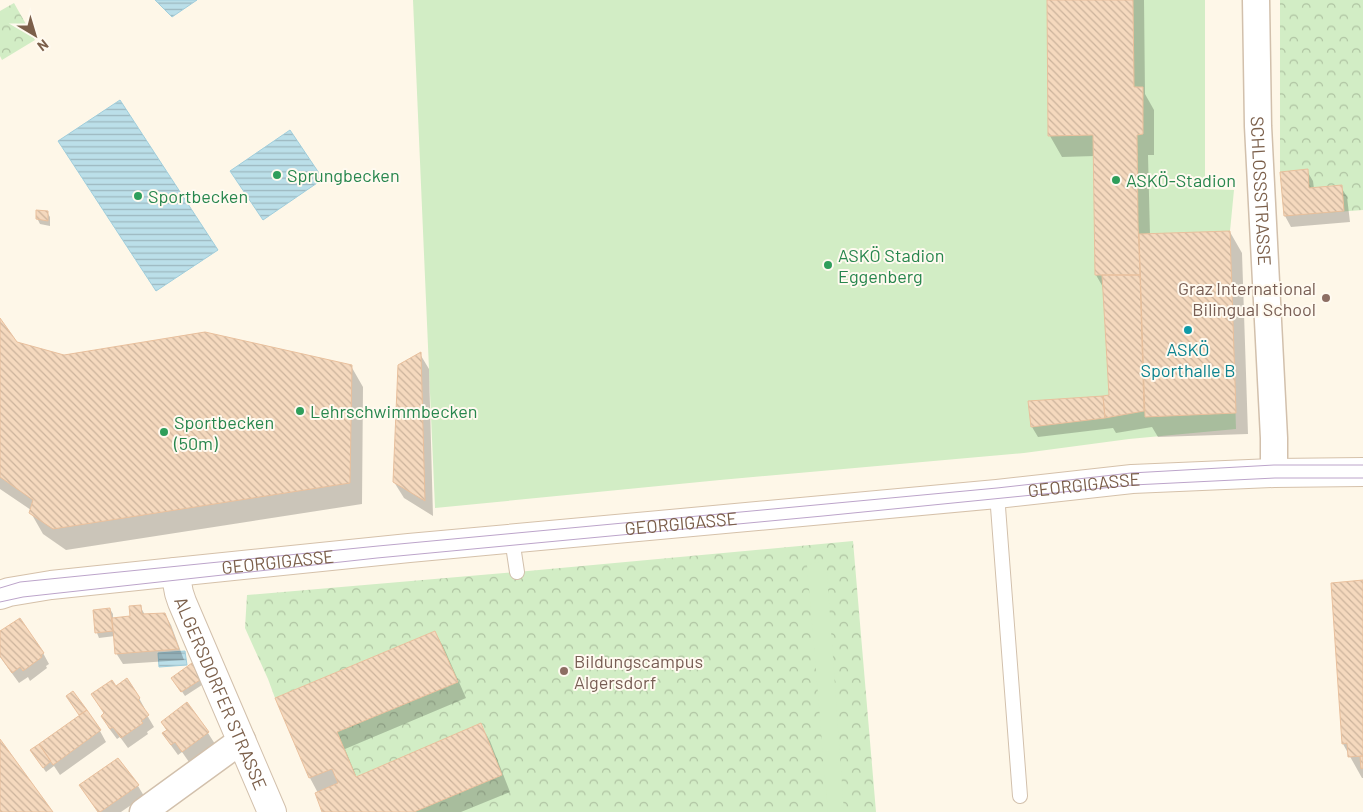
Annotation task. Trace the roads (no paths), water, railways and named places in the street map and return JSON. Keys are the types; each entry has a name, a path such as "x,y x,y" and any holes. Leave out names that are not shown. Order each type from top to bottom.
{"main road":[{"name":"GEORGIGASSE","path":"0,595 25,588 175,572 997,494 1132,479 1274,473 1363,472"},
{"name":"ALGERSDORFER STRASSE","path":"175,572 182,602 272,812"}],"street":[{"name":"SCHLOSSSTRASSE","path":"1256,0 1258,126 1274,430 1274,473"},
{"path":"143,812 242,740"}],"lane":[{"path":"997,494 1020,796"},
{"path":"512,539 517,572"}],"water":[{"path":"155,0 197,0 172,17"},
{"name":"Sportbecken","path":"120,100 218,250 156,291 58,141"},
{"name":"Sprungbecken","path":"290,130 323,179 263,220 230,171"},
{"path":"185,651 187,665 159,667 158,653"}],"tram line":[{"path":"0,588 20,582 378,546 997,488 1131,473 1274,465 1363,465"},
{"path":"0,602 23,597 377,558 1133,485 1275,478 1363,478"}],"place":[{"name":"Sprungbecken","path":"277,175"},
{"name":"ASKÖ-Stadion","path":"1116,180"},
{"name":"Sportbecken","path":"138,196"},
{"name":"ASKÖ Stadion Eggenberg","path":"828,265"},
{"name":"Graz International Bilingual School","path":"1326,298"},
{"name":"ASKÖ Sporthalle B","path":"1188,330"},
{"name":"Lehrschwimmbecken","path":"300,411"},
{"name":"Sportbecken (50m)","path":"164,432"},
{"name":"Bildungscampus Algersdorf","path":"564,671"}]}
